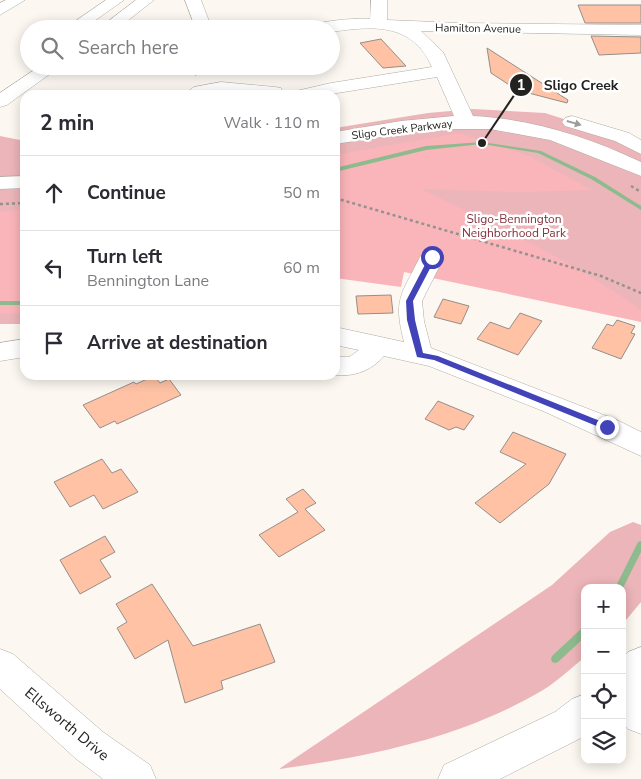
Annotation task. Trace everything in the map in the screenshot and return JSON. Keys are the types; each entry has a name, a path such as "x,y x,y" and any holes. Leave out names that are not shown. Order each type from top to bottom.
{"main road":[{"path":"0,10 17,0"},
{"path":"86,20 116,0 125,0"},
{"path":"118,20 146,0"},
{"path":"193,0 201,20"},
{"path":"379,0 378,21 414,33 426,42 434,52 466,122"},
{"name":"Hamilton Avenue","path":"340,26 358,23 641,30"},
{"path":"323,90 442,71"},
{"path":"0,102 39,75"},
{"path":"205,90 220,88 248,90"},
{"path":"457,104 503,108 569,121 622,137 641,148"},
{"name":"Sligo Creek Parkway","path":"340,137 412,126 466,122 510,125 540,130 602,151 634,177"},
{"path":"0,183 20,182"},
{"path":"420,355 411,320 410,301 432,257"},
{"path":"340,337 435,358 553,404 641,444"},
{"path":"340,366 348,367 367,359 377,346"},
{"path":"0,352 20,349"},
{"path":"626,678 641,664"},
{"name":"Ellsworth Drive","path":"0,666 89,745 136,779"},
{"path":"626,700 641,716"},
{"path":"458,779 568,725 581,715"}],"path":[{"path":"634,177 641,192"},
{"path":"340,199 592,273 641,293"},
{"path":"0,204 20,203"}],"green space":[{"name":"Sligo-Bennington Neighborhood Park","path":"473,109 545,113 592,128 641,150 641,312 340,248 340,127 428,113"},
{"path":"0,136 20,140 20,324 0,324"},
{"path":"633,522 641,525 641,602 626,620 626,584 581,584 581,660 559,679 512,707 448,733 382,751 279,769 552,585 610,532"}],"shaded area":[{"name":"Sligo-Bennington Neighborhood Park","path":"459,133 529,156 592,190 520,192 421,189 534,245 588,275 641,310 641,322 404,272 401,287 340,279 340,154"},
{"path":"20,210 20,313 0,314 0,212"}],"building":[{"path":"578,5 641,5 641,23 585,23"},
{"path":"591,36 641,37 641,53 599,55"},
{"path":"381,39 406,66 383,68 360,43"},
{"path":"487,48 568,100 567,103 517,90 491,73"},
{"path":"391,295 393,313 358,314 356,296"},
{"path":"443,299 469,306 461,324 434,317"},
{"path":"520,313 542,321 518,355 477,339 490,322 509,329"},
{"path":"617,320 635,326 631,333 635,334 621,359 592,348 607,324 613,326"},
{"path":"145,380 157,380 160,383 170,380 181,395 117,424 115,421 100,428 83,405 134,382 136,384"},
{"path":"438,401 474,416 464,430 456,427 449,430 425,419"},
{"path":"513,432 566,454 549,484 500,523 475,503 526,464 500,452"},
{"path":"102,459 112,473 121,469 138,492 103,509 94,495 70,507 54,482"},
{"path":"303,489 316,503 305,509 325,530 279,557 259,535 298,512 286,499"},
{"path":"105,536 115,552 100,560 111,577 80,594 60,560"},
{"path":"152,584 193,646 260,624 275,662 221,681 223,689 185,703 168,640 135,659 117,628 127,622 116,604"}],"waterway":[{"path":"340,169 426,148 482,143 539,152 593,178 641,208"},
{"path":"0,303 20,303"},
{"path":"621,584 641,544"},
{"path":"555,659 581,635"}],"place":[{"name":"Sligo Creek","path":"482,143"}],"route":[{"path":"432,257 410,301 411,320 420,355 435,358 607,427"}]}
